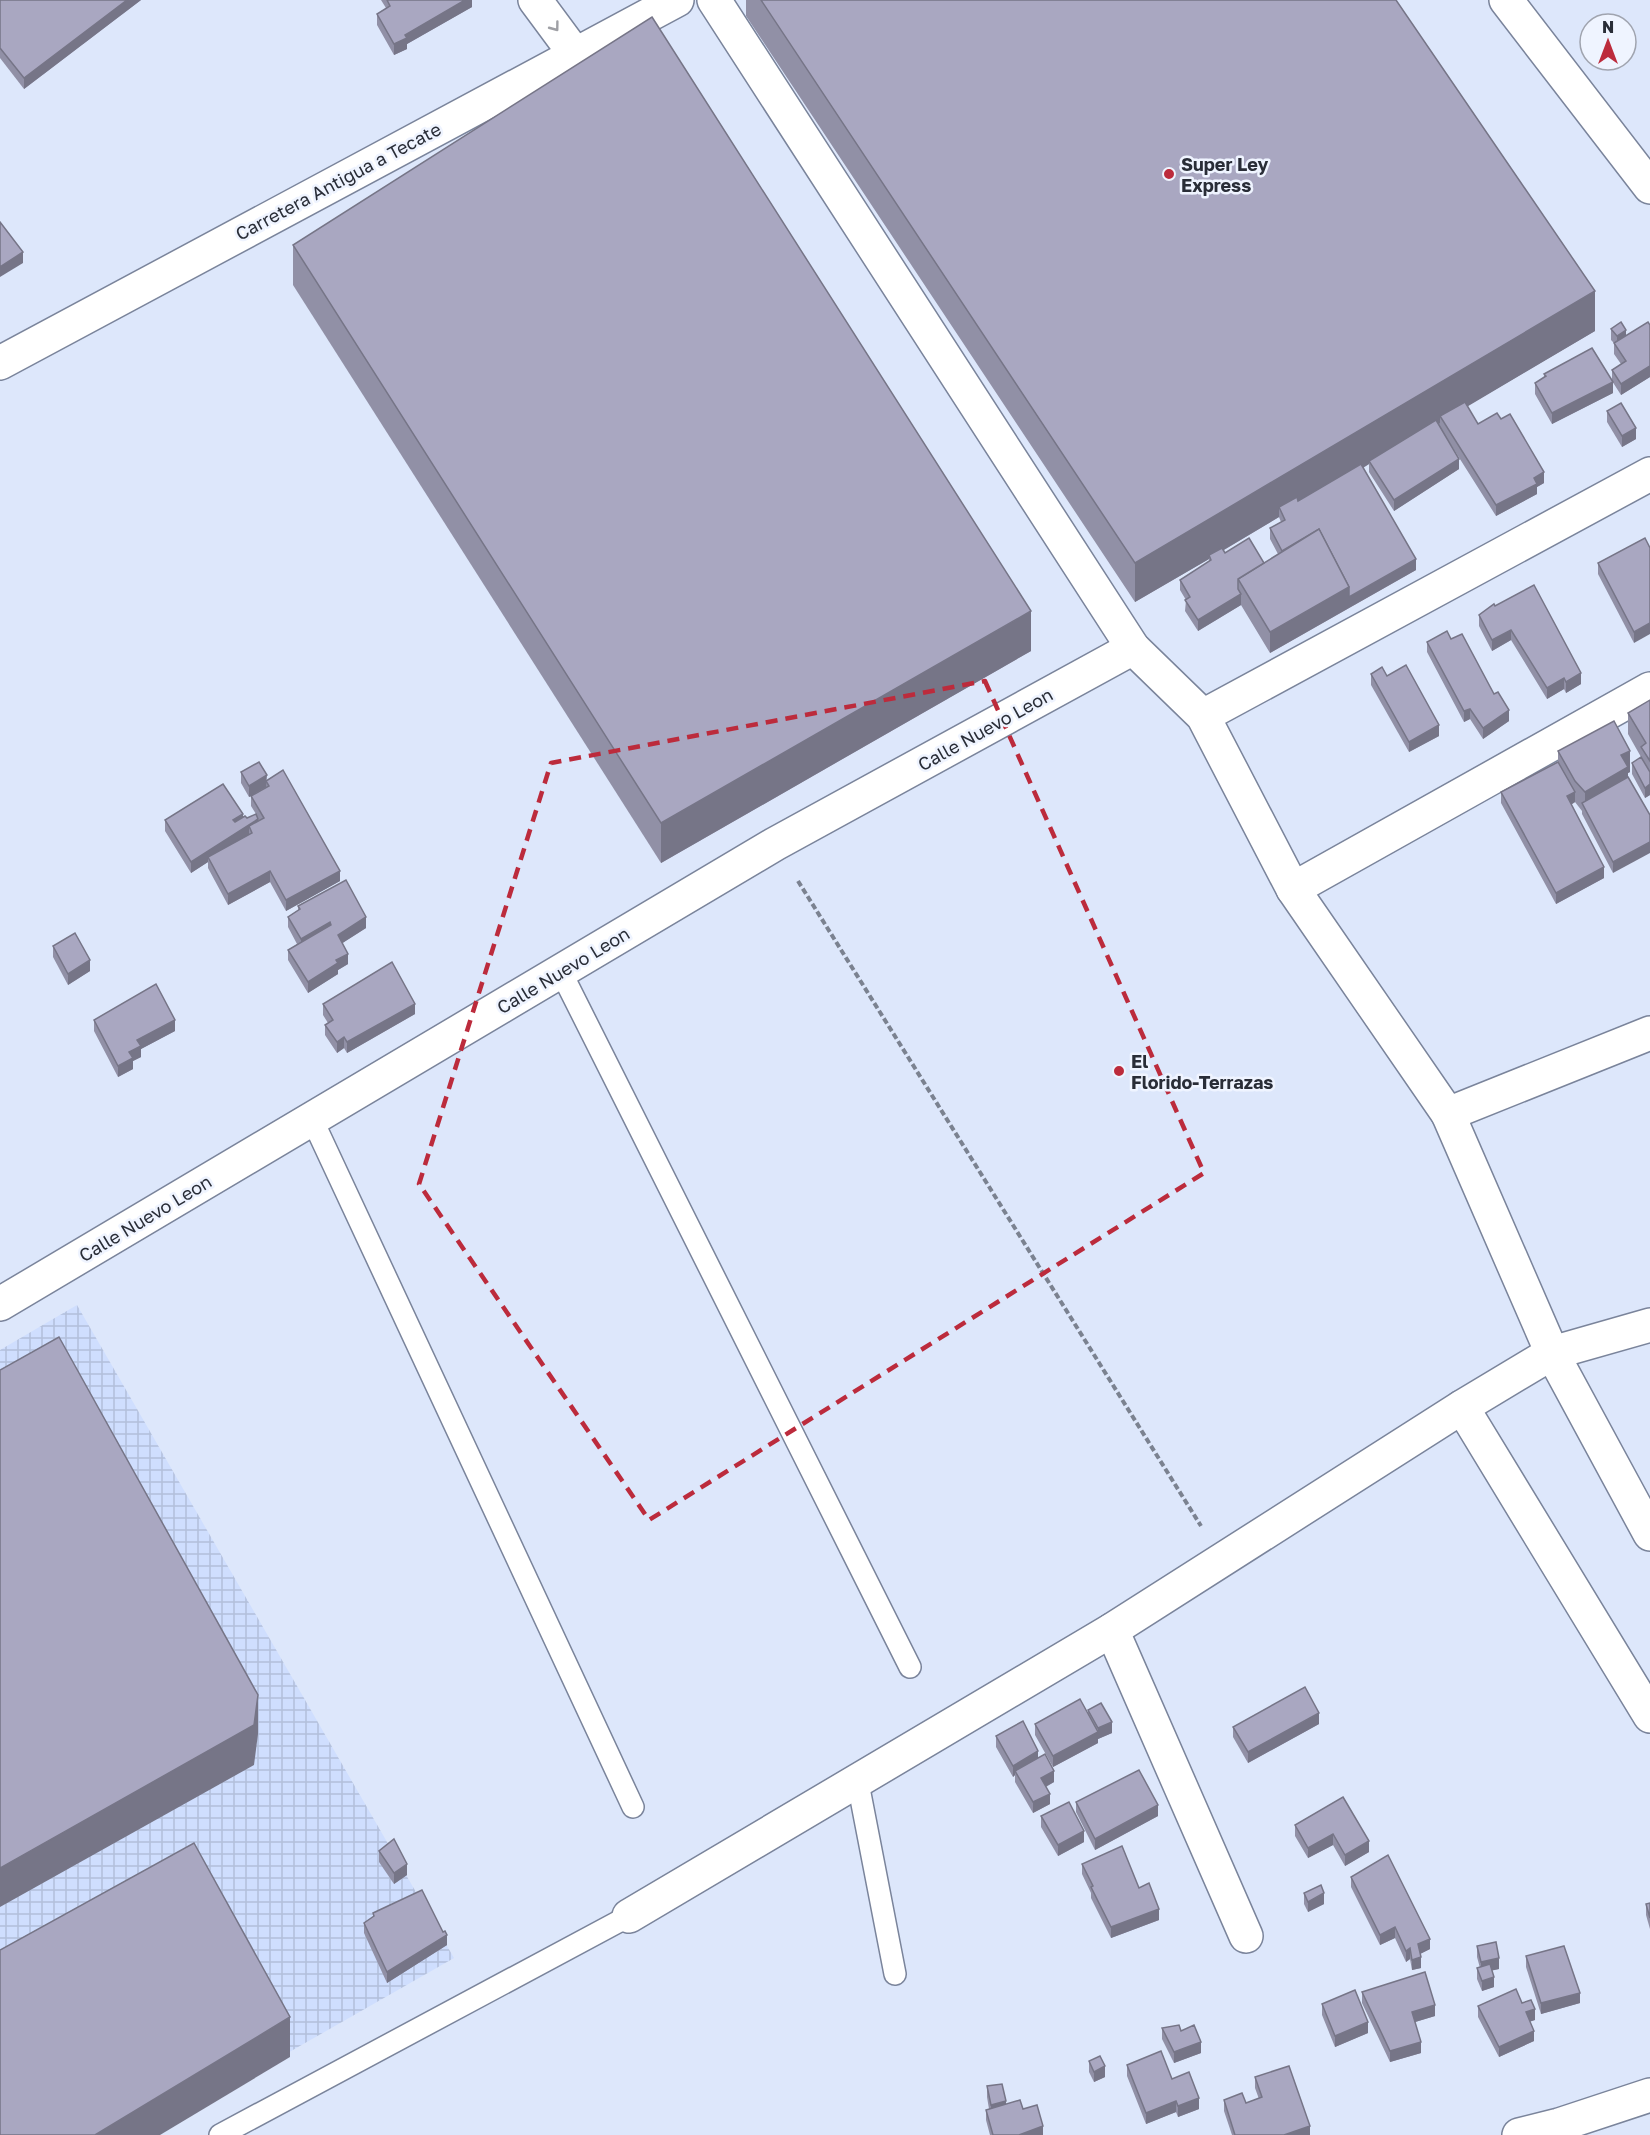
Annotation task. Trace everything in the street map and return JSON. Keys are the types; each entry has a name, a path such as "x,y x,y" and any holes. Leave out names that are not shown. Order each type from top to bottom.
{"street":[{"path":"535,0 575,54"},
{"name":"Carretera Antigua a Tecate","path":"0,363 676,0"},
{"path":"714,0 771,71 1133,648 1203,716 1293,889 1448,1114 1552,1353 1650,1534"},
{"path":"1506,0 1650,187"},
{"path":"1203,716 1650,474"},
{"name":"Calle Nuevo Leon","path":"0,1304 775,844 1133,648"},
{"path":"1293,889 1650,689"},
{"path":"1448,1114 1650,1033"},
{"path":"629,1916 858,1783 1112,1630 1462,1407 1552,1353 1650,1325"},
{"path":"1462,1407 1650,1716"},
{"path":"1112,1630 1246,1936"},
{"path":"1519,2135 1560,2130 1650,2095"}],"lane":[{"path":"561,972 910,1666"},
{"path":"312,1119 633,1807"},
{"path":"858,1783 895,1974"},
{"path":"220,2135 629,1916"}],"path":[{"path":"775,844 1222,1559"}],"highlighted area":[{"path":"985,681 1204,1173 649,1520 419,1184 551,763"}],"shaded area":[{"path":"77,1305 454,1958 144,2135 0,2135 0,1350"}],"building":[{"path":"0,0 127,0 24,78 0,48"},
{"path":"387,0 465,0 405,35 407,38 394,44 377,14 390,6"},
{"name":"Super Ley Express","path":"761,0 1396,0 1595,291 1135,563"},
{"path":"652,17 1031,611 661,823 293,245"},
{"path":"0,222 23,252 0,267"},
{"path":"1621,322 1626,330 1617,336 1611,329"},
{"path":"1648,322 1650,325 1650,366 1621,384 1612,370 1626,361 1614,343"},
{"path":"1592,348 1613,382 1552,413 1535,383 1546,376 1544,374"},
{"path":"1465,402 1478,424 1497,413 1501,419 1510,414 1544,472 1534,478 1537,484 1496,505 1440,416"},
{"path":"1621,403 1636,428 1622,436 1607,411"},
{"path":"1436,420 1459,459 1394,500 1369,461"},
{"path":"1361,464 1416,559 1349,597 1349,587 1319,529 1282,551 1270,528 1285,520 1279,507 1297,497 1298,501"},
{"path":"1319,529 1349,587 1270,632 1238,579"},
{"path":"1249,538 1264,563 1238,579 1238,589 1241,594 1198,620 1185,600 1190,597 1180,580 1211,560 1209,555 1222,548 1225,553"},
{"path":"1645,538 1650,548 1650,623 1634,632 1598,563"},
{"path":"1534,585 1581,673 1566,682 1564,678 1547,688 1511,630 1492,640 1479,615 1494,604 1495,606"},
{"path":"1447,631 1451,639 1462,634 1494,694 1498,692 1509,710 1483,728 1470,709 1464,711 1427,642"},
{"path":"1406,665 1439,725 1409,742 1371,674 1382,667 1387,676"},
{"path":"1650,700 1650,761 1641,747 1646,743 1628,713"},
{"path":"1614,721 1630,751 1621,755 1628,767 1585,792 1575,781 1558,751"},
{"path":"1641,757 1650,772 1650,784 1645,788 1632,763"},
{"path":"259,762 267,775 249,786 241,772"},
{"path":"1558,762 1575,792 1567,796 1604,867 1556,893 1501,792"},
{"path":"283,770 340,871 286,900 270,871 228,894 208,857 252,833 249,826 264,818 251,796 269,786 266,781"},
{"path":"1628,777 1650,815 1650,842 1613,862 1582,803"},
{"path":"223,784 243,814 233,820 235,822 245,816 247,818 256,814 258,819 191,862 165,820"},
{"path":"346,880 366,917 338,935 348,954 336,960 338,963 308,982 288,950 331,925 330,922 301,939 288,917 300,909 298,906"},
{"path":"75,933 90,960 68,974 53,946"},
{"path":"392,962 415,1004 347,1042 344,1037 337,1042 325,1025 333,1020 323,1004"},
{"path":"156,984 175,1020 137,1040 141,1046 129,1052 133,1058 118,1066 94,1020"},
{"path":"59,1337 258,1695 254,1725 0,1868 0,1370"},
{"path":"1305,1687 1319,1713 1248,1752 1233,1727"},
{"path":"1080,1699 1098,1732 1053,1756 1035,1724"},
{"path":"1101,1703 1112,1722 1098,1728 1088,1710"},
{"path":"1023,1721 1038,1751 1013,1766 996,1736"},
{"path":"1045,1754 1054,1771 1041,1778 1050,1794 1033,1802 1015,1771"},
{"path":"1139,1770 1158,1805 1095,1839 1076,1802"},
{"path":"1343,1797 1369,1841 1345,1855 1333,1834 1308,1848 1295,1825"},
{"path":"1069,1802 1084,1831 1058,1845 1041,1816"},
{"path":"394,1839 407,1864 394,1873 379,1851"},
{"path":"194,1843 290,2017 95,2135 0,2135 0,1950"},
{"path":"1122,1846 1139,1888 1149,1883 1159,1909 1111,1927 1082,1864"},
{"path":"1388,1855 1430,1939 1418,1944 1421,1957 1412,1960 1410,1948 1406,1951 1395,1927 1380,1935 1351,1877"},
{"path":"1321,1885 1324,1893 1308,1902 1304,1893"},
{"path":"422,1890 443,1932 445,1931 447,1935 387,1972 364,1923 374,1916 373,1913"},
{"path":"1650,1903 1650,1918 1646,1904"},
{"path":"1496,1942 1499,1958 1481,1962 1477,1946"},
{"path":"1564,1946 1580,1993 1541,2003 1526,1956"},
{"path":"1490,1964 1494,1977 1482,1981 1477,1968"},
{"path":"1425,1972 1435,2005 1412,2012 1421,2042 1390,2051 1362,1992"},
{"path":"1516,1989 1522,2003 1531,2000 1535,2009 1526,2012 1534,2031 1499,2047 1478,2006"},
{"path":"1355,1990 1368,2022 1335,2036 1322,2004"},
{"path":"1179,2025 1181,2031 1194,2025 1201,2042 1174,2052 1162,2028"},
{"path":"1161,2051 1172,2079 1189,2072 1199,2098 1178,2106 1176,2101 1146,2113 1127,2065"},
{"path":"1100,2056 1105,2066 1094,2072 1089,2061"},
{"path":"1289,2066 1310,2126 1284,2135 1235,2135 1224,2100 1242,2093 1246,2103 1262,2097 1255,2077"},
{"path":"1002,2084 1006,2101 991,2105 987,2086"},
{"path":"1020,2100 1023,2109 1037,2105 1043,2126 1019,2135 993,2135 986,2110"}],"place":[{"name":"Super Ley Express","path":"1169,174"},
{"name":"El Florido-Terrazas","path":"1119,1071"}]}
